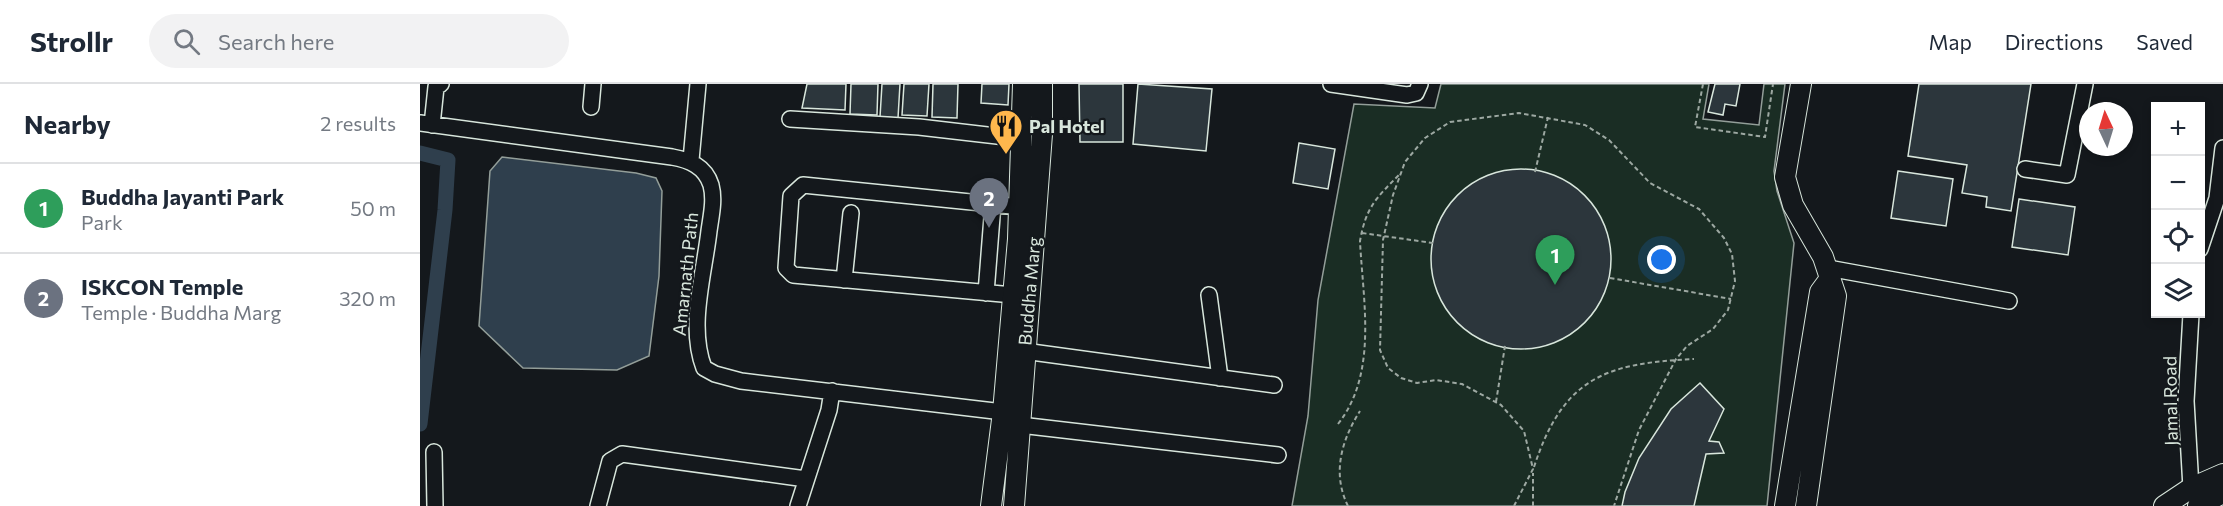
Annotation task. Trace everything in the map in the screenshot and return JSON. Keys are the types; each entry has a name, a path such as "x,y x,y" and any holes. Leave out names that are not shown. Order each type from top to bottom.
{"main road":[{"name":"Buddha Marg","path":"1004,502 1004,412 1020,207 1023,84"},
{"name":"Buddha Marg","path":"1004,502 1020,425 1042,134 1042,84"},
{"path":"1801,84 1785,177 1794,205 1830,272 1836,296 1806,506"},
{"path":"1785,506 1820,292 1830,272"},
{"path":"2194,497 2223,474"},
{"path":"2164,506 2194,497 2223,493"}],"street":[{"path":"441,84 436,87 426,124 691,160 698,84"},
{"path":"591,107 593,84"},
{"path":"1331,84 1407,95 1416,93 1420,84"},
{"path":"2025,169 2067,175 2085,84"},
{"path":"790,119 919,127 1022,139"},
{"path":"2205,236 2220,199 2223,148"},
{"name":"Amarnath Path","path":"691,160 702,170 711,184 712,207 696,337 704,368 715,374 741,381 1004,412"},
{"path":"1013,295 793,275 786,268 791,196 804,185 1020,207"},
{"path":"986,293 993,204"},
{"path":"844,280 851,213"},
{"path":"990,249 1017,251"},
{"path":"1830,272 2009,301"},
{"path":"1209,294 1220,378"},
{"name":"Jamal Road","path":"2191,318 2186,401 2194,497"},
{"path":"1024,351 1274,385"},
{"path":"798,506 829,410 832,392"},
{"path":"1020,425 1278,455"},
{"path":"434,452 435,506"},
{"path":"598,506 610,461 622,454 807,479"}],"path":[{"path":"1703,84 1695,127 1765,137 1773,84"},
{"path":"1533,506 1533,469 1524,431 1496,402 1462,384 1436,380 1417,383 1401,378 1388,368 1380,350 1384,236 1393,195 1405,162 1425,138 1450,122 1520,113 1585,125 1609,140 1650,183 1699,209 1724,238 1732,254 1735,281 1728,310 1713,329 1687,346 1676,360 1639,430 1614,506"},
{"path":"1535,172 1548,117"},
{"path":"1338,424 1350,408 1360,382 1366,350 1362,233 1372,202 1401,172"},
{"path":"1362,233 1433,243"},
{"path":"1610,278 1731,299"},
{"path":"1496,402 1505,346"},
{"path":"1514,506 1533,469 1553,418 1587,384 1612,370 1651,360 1694,359"},
{"path":"1348,506 1340,490 1340,452 1360,411"}],"green space":[{"path":"1441,84 1709,84 1703,119 1759,125 1764,84 1785,84 1774,171 1777,191 1794,243 1767,506 1292,506 1308,416 1318,300 1354,104 1435,108"}],"water":[{"path":"502,157 636,173 656,178 662,191 659,276 649,356 617,370 523,368 479,326 490,171"}],"building":[{"path":"807,84 846,84 845,110 802,108"},
{"path":"851,84 878,84 877,115 850,114"},
{"path":"882,84 900,84 898,118 880,117"},
{"path":"904,84 929,84 927,116 902,115"},
{"path":"933,84 958,84 957,118 932,117"},
{"path":"982,84 1009,84 1008,105 981,103"},
{"path":"1079,84 1123,84 1123,142 1080,142"},
{"path":"1138,84 1212,89 1206,151 1133,144"},
{"path":"1715,84 1740,84 1736,106 1725,104 1723,115 1708,112"},
{"path":"1919,84 2031,84 2011,211 1986,207 1987,197 1962,193 1967,165 1908,156"},
{"path":"1299,143 1335,149 1328,189 1293,183"},
{"path":"1521,169 1555,176 1584,196 1604,225 1611,259 1604,293 1584,322 1555,342 1521,349 1487,342 1458,322 1438,293 1431,259 1438,225 1458,196 1487,176"},
{"path":"1898,171 1953,179 1946,226 1891,218"},
{"path":"2019,199 2075,207 2068,255 2012,247"},
{"path":"1700,383 1724,409 1709,441 1719,442 1724,453 1706,454 1694,506 1622,506 1625,492 1639,458 1671,409"}],"waterway":[{"path":"420,153 448,160 445,210 420,424"}],"place":[{"name":"Pal Hotel","path":"1006,155"},
{"name":"ISKCON Temple","path":"989,228"},
{"name":"Buddha Jayanti Park","path":"1555,285"}]}
